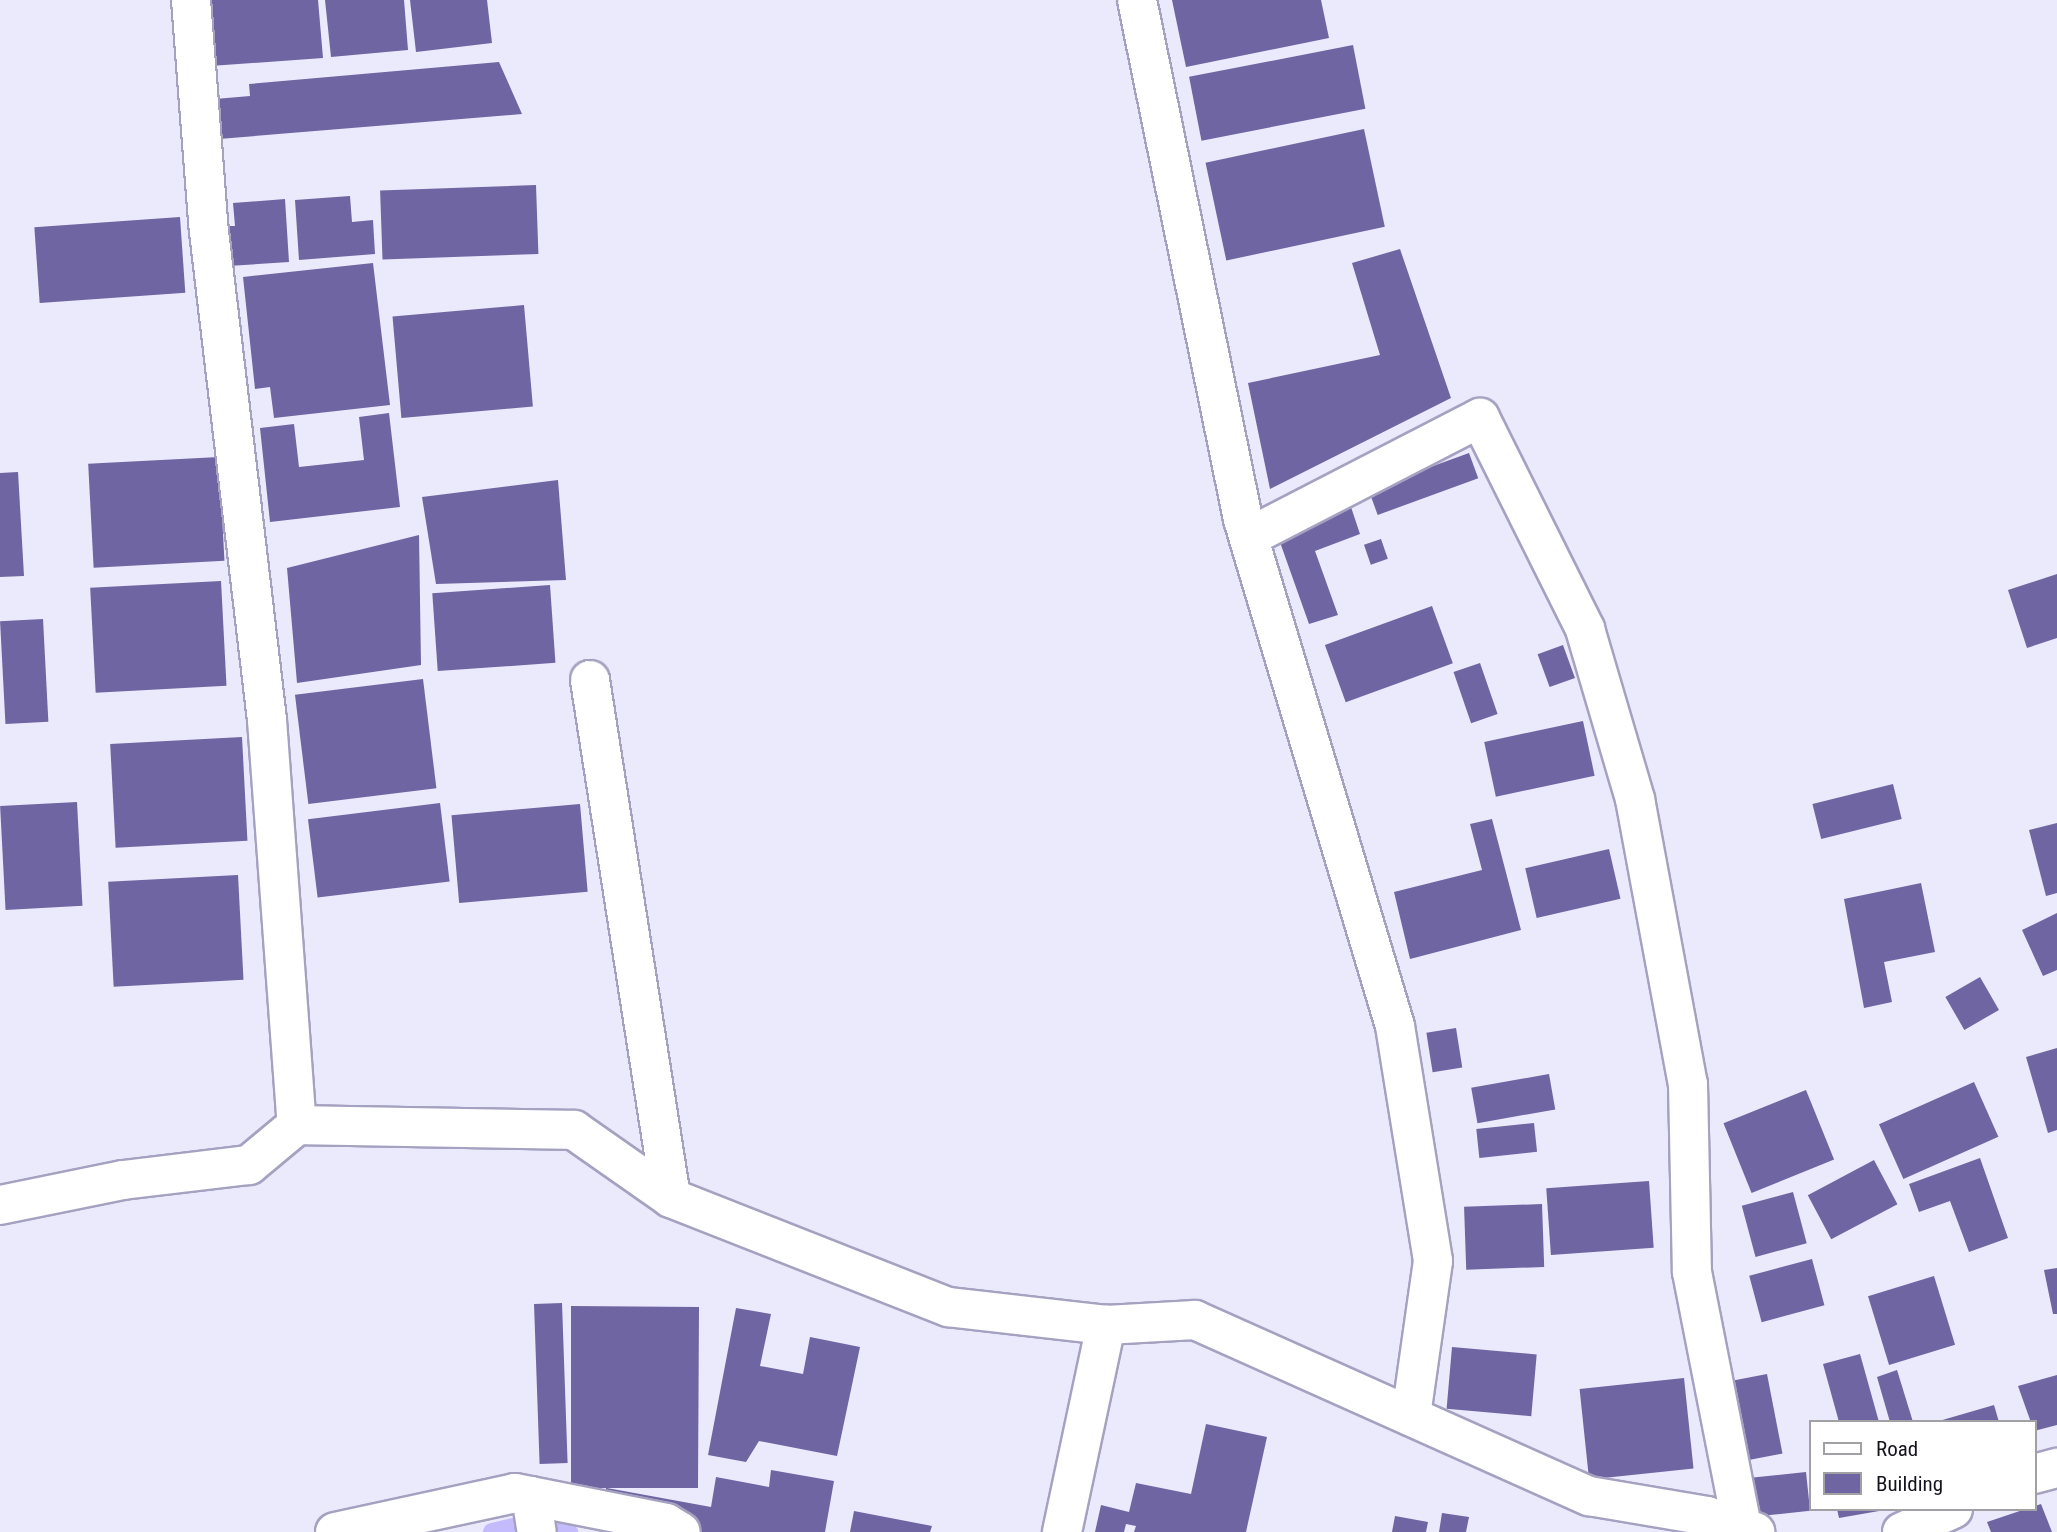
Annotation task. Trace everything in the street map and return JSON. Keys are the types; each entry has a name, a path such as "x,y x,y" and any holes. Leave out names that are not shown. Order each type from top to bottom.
{"street":[{"path":"191,0 208,223 267,720 297,1125"},
{"path":"1138,0 1249,537 1395,1026 1433,1261 1410,1416"},
{"path":"0,1205 123,1180 249,1165 297,1125 574,1130 671,1198 948,1307 1106,1325 1195,1320 1589,1496 1749,1530 1692,1272 1688,1084 1635,799 1584,629 1480,418 1249,537"},
{"path":"590,680 671,1198"},
{"path":"1062,1532 1106,1325"},
{"path":"2036,1473 2057,1468"},
{"path":"335,1532 515,1493 534,1514 666,1523 681,1532"},
{"path":"1902,1532 1949,1511"}],"building":[{"path":"204,0 318,0 323,58 210,66"},
{"path":"325,0 404,0 408,50 331,57"},
{"path":"410,0 487,0 492,43 416,52"},
{"path":"1172,0 1321,0 1329,38 1186,67"},
{"path":"1353,45 1365,109 1201,141 1189,77"},
{"path":"499,62 522,114 219,139 215,99 250,96 249,84"},
{"path":"1364,129 1385,227 1226,260 1206,163"},
{"path":"536,185 538,254 383,259 380,190"},
{"path":"350,196 352,222 373,220 375,254 299,260 295,200"},
{"path":"285,199 289,262 228,266 226,226 235,226 233,203"},
{"path":"180,217 185,293 40,303 34,227"},
{"path":"1400,249 1451,398 1270,489 1248,383 1380,355 1352,263"},
{"path":"373,263 390,405 274,418 270,387 255,389 243,277"},
{"path":"524,305 533,407 401,418 393,317"},
{"path":"389,413 400,507 270,522 260,428 294,424 299,467 364,460 359,417"},
{"path":"1469,453 1478,478 1378,515 1368,490"},
{"path":"219,457 224,561 94,568 88,464"},
{"path":"18,472 24,576 0,577 0,473"},
{"path":"558,480 566,580 436,584 422,497"},
{"path":"1350,504 1360,534 1315,551 1338,615 1309,624 1276,531"},
{"path":"419,535 421,665 297,683 287,568"},
{"path":"1381,539 1388,559 1371,565 1364,545"},
{"path":"2057,574 2057,638 2027,648 2008,590"},
{"path":"221,581 226,686 96,693 90,588"},
{"path":"550,585 555,663 438,671 432,593"},
{"path":"1432,606 1453,663 1346,702 1325,645"},
{"path":"43,619 48,722 5,724 0,621"},
{"path":"1563,645 1575,678 1550,687 1538,654"},
{"path":"1480,663 1498,714 1471,723 1454,672"},
{"path":"423,679 436,788 308,804 295,695"},
{"path":"1583,721 1595,776 1496,797 1484,742"},
{"path":"242,737 247,841 116,848 110,744"},
{"path":"1893,784 1902,819 1821,839 1812,804"},
{"path":"77,802 82,906 6,910 0,806"},
{"path":"440,803 450,881 318,898 308,819"},
{"path":"580,804 588,892 459,903 451,815"},
{"path":"1492,819 1521,930 1410,959 1394,892 1482,870 1470,824"},
{"path":"2057,823 2057,893 2046,896 2029,830"},
{"path":"1609,849 1620,899 1537,918 1525,868"},
{"path":"238,875 243,980 114,987 108,882"},
{"path":"1921,883 1935,952 1884,962 1892,1002 1864,1008 1844,899"},
{"path":"2057,913 2057,970 2043,976 2022,930"},
{"path":"1980,977 1999,1010 1964,1030 1945,997"},
{"path":"1456,1028 1462,1068 1433,1072 1426,1033"},
{"path":"2057,1048 2057,1130 2048,1133 2026,1057"},
{"path":"1549,1074 1555,1109 1477,1123 1471,1088"},
{"path":"1974,1082 1998,1137 1903,1179 1879,1124"},
{"path":"1806,1090 1834,1160 1752,1193 1723,1123"},
{"path":"1534,1123 1537,1152 1479,1158 1476,1129"},
{"path":"1980,1158 2008,1238 1969,1252 1950,1201 1919,1212 1909,1184"},
{"path":"1874,1160 1897,1204 1831,1239 1808,1195"},
{"path":"1649,1181 1654,1248 1551,1255 1546,1188"},
{"path":"1793,1192 1807,1243 1756,1257 1742,1206"},
{"path":"1542,1204 1544,1267 1466,1270 1464,1207"},
{"path":"1812,1259 1824,1305 1762,1322 1749,1276"},
{"path":"2057,1268 2057,1314 2053,1314 2044,1270"},
{"path":"1934,1276 1955,1345 1889,1365 1868,1296"},
{"path":"562,1303 568,1463 540,1464 534,1304"},
{"path":"571,1306 699,1307 698,1488 607,1488 711,1507 716,1477 769,1487 771,1470 834,1481 825,1532 662,1532 600,1521 606,1488 571,1488"},
{"path":"736,1308 771,1314 760,1366 803,1374 810,1337 860,1347 837,1456 759,1441 746,1462 708,1455"},
{"path":"1452,1347 1537,1354 1531,1416 1447,1409"},
{"path":"1860,1354 1878,1420 1838,1420 1823,1364"},
{"path":"1897,1370 1912,1420 1889,1420 1877,1377"},
{"path":"1767,1374 1782,1454 1750,1460 1735,1380"},
{"path":"2057,1375 2057,1425 2036,1430 2036,1420 2030,1420 2018,1386"},
{"path":"1684,1378 1694,1469 1589,1479 1580,1389"},
{"path":"1994,1405 1998,1420 1942,1420"},
{"path":"1206,1424 1267,1437 1246,1532 1134,1532 1136,1526 1126,1524 1124,1532 1095,1532 1101,1505 1129,1512 1136,1483 1191,1494"},
{"path":"1806,1472 1808,1511 1757,1516 1753,1478"},
{"path":"2041,1504 2052,1532 1991,1532 1987,1522 2020,1511 2036,1511 2036,1506"},
{"path":"854,1511 932,1526 930,1532 850,1532"},
{"path":"1837,1511 1879,1511 1839,1518"},
{"path":"1442,1513 1469,1517 1466,1532 1439,1532"},
{"path":"1395,1516 1428,1522 1426,1532 1392,1532"}],"waterway":[{"path":"492,1532 544,1520 569,1532"}]}
